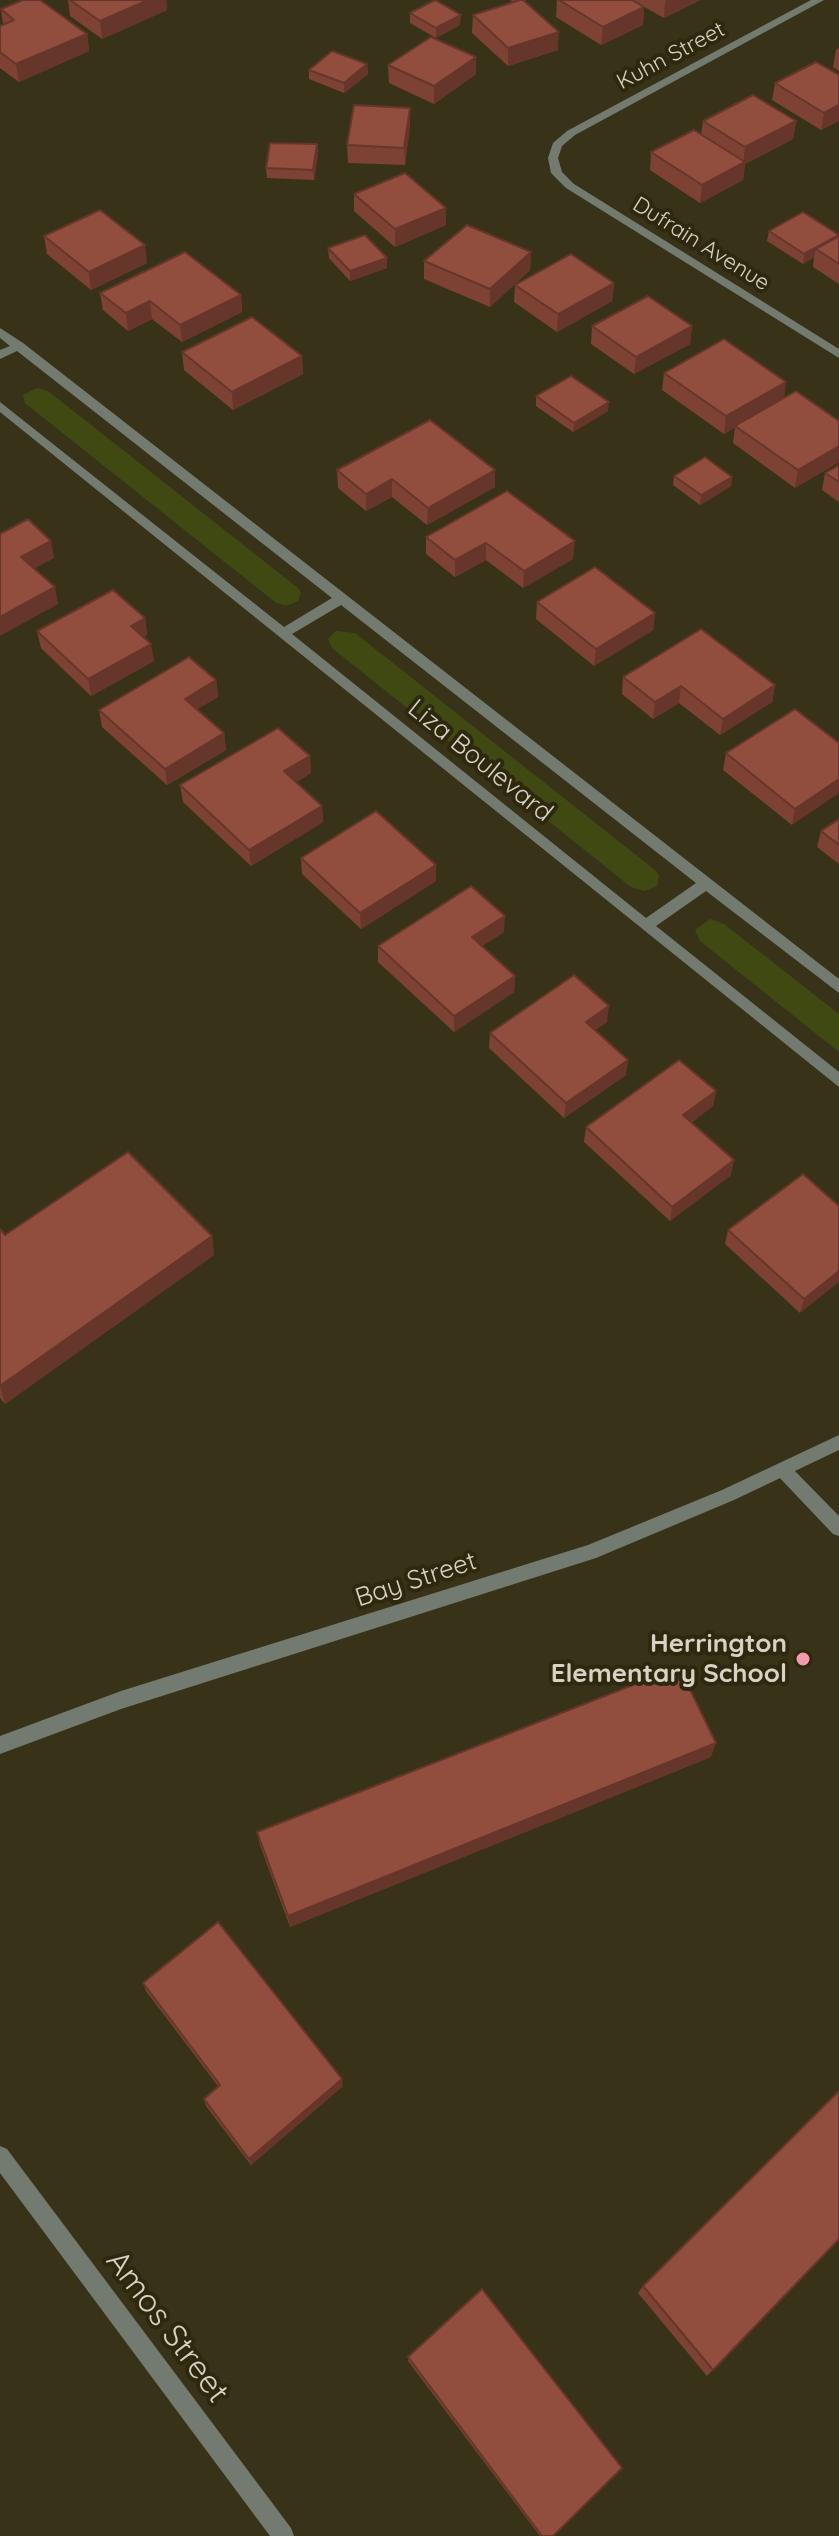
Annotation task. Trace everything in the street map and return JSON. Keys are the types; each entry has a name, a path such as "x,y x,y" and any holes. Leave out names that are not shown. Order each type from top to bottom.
{"street":[{"name":"Kuhn Street","path":"553,158 557,145 571,133 819,0"},
{"name":"Dufrain Avenue","path":"553,158 557,173 570,186 839,354"},
{"name":"Liza Boulevard","path":"0,332 839,987"},
{"path":"0,355 19,346"},
{"name":"Liza Boulevard","path":"0,406 839,1081"},
{"path":"283,634 342,598"},
{"path":"646,926 706,883"},
{"name":"Bay Street","path":"0,1745 121,1700 590,1552 783,1470 839,1442"},
{"path":"783,1470 839,1528"},
{"name":"Amos Street","path":"0,2156 283,2536"}],"green space":[{"path":"37,388 48,391 298,588 301,593 298,601 286,606 275,602 25,403 23,395"},
{"path":"336,631 355,633 655,870 659,875 657,886 645,891 631,887 332,648 328,639"},
{"path":"710,919 724,924 839,1014 839,1052 700,941 695,930"}],"building":[{"path":"23,0 40,0 87,34 16,64 0,52 0,26 14,20 1,9"},
{"path":"70,0 148,0 100,21"},
{"path":"435,0 461,15 436,28 410,13"},
{"path":"520,0 559,32 508,48 473,15"},
{"path":"559,0 632,0 644,7 603,27"},
{"path":"431,37 476,57 434,86 388,65"},
{"path":"332,51 367,64 344,83 309,70"},
{"path":"816,62 839,75 839,105 824,113 775,83"},
{"path":"753,95 796,121 745,147 703,121"},
{"path":"354,105 410,108 404,148 347,145"},
{"path":"694,130 745,162 702,185 651,152"},
{"path":"270,143 317,144 313,170 266,168"},
{"path":"405,173 446,208 395,229 354,194"},
{"path":"100,210 145,245 89,272 44,236"},
{"path":"803,212 839,235 804,254 769,231"},
{"path":"467,225 531,252 490,289 424,261"},
{"path":"365,235 387,258 350,271 328,248"},
{"path":"839,236 839,264 816,249"},
{"path":"185,252 241,295 180,325 150,301 126,313 100,293"},
{"path":"571,254 614,283 558,314 515,285"},
{"path":"648,296 692,326 636,357 592,326"},
{"path":"252,317 302,356 232,392 182,352"},
{"path":"724,339 786,382 726,416 664,373"},
{"path":"571,376 609,402 574,423 536,396"},
{"path":"796,391 839,421 839,446 798,470 735,426"},
{"path":"430,420 495,470 428,508 392,479 366,494 337,470"},
{"path":"705,457 732,477 701,495 674,476"},
{"path":"839,465 839,482 825,473"},
{"path":"507,491 575,541 524,571 486,543 455,560 426,537"},
{"path":"28,519 51,541 21,557 55,587 0,617 0,534"},
{"path":"595,567 655,613 596,649 537,602"},
{"path":"113,590 145,618 131,626 151,644 88,679 37,631"},
{"path":"701,629 775,685 723,719 681,686 655,702 623,677"},
{"path":"189,657 216,680 185,699 224,733 165,769 99,710"},
{"path":"795,709 839,743 839,779 795,809 726,753"},
{"path":"278,728 310,756 284,771 322,806 249,850 180,785"},
{"path":"376,811 436,865 360,913 301,858"},
{"path":"839,819 839,845 821,831"},
{"path":"471,886 505,916 472,937 515,976 454,1016 378,946"},
{"path":"574,975 609,1006 586,1022 628,1060 566,1103 490,1033"},
{"path":"679,1060 716,1091 683,1115 734,1160 672,1207 586,1127"},
{"path":"128,1152 212,1236 0,1386 0,1229 5,1235"},
{"path":"803,1174 839,1206 839,1271 804,1299 728,1230"},
{"path":"679,1667 716,1743 288,1916 257,1832"},
{"path":"218,1922 342,2079 249,2159 204,2099 220,2085 143,1983"},
{"path":"839,2091 839,2239 713,2370 643,2286"},
{"path":"482,2289 622,2468 553,2536 542,2536 408,2357"}],"place":[{"name":"Herrington Elementary School","path":"803,1659"}]}
